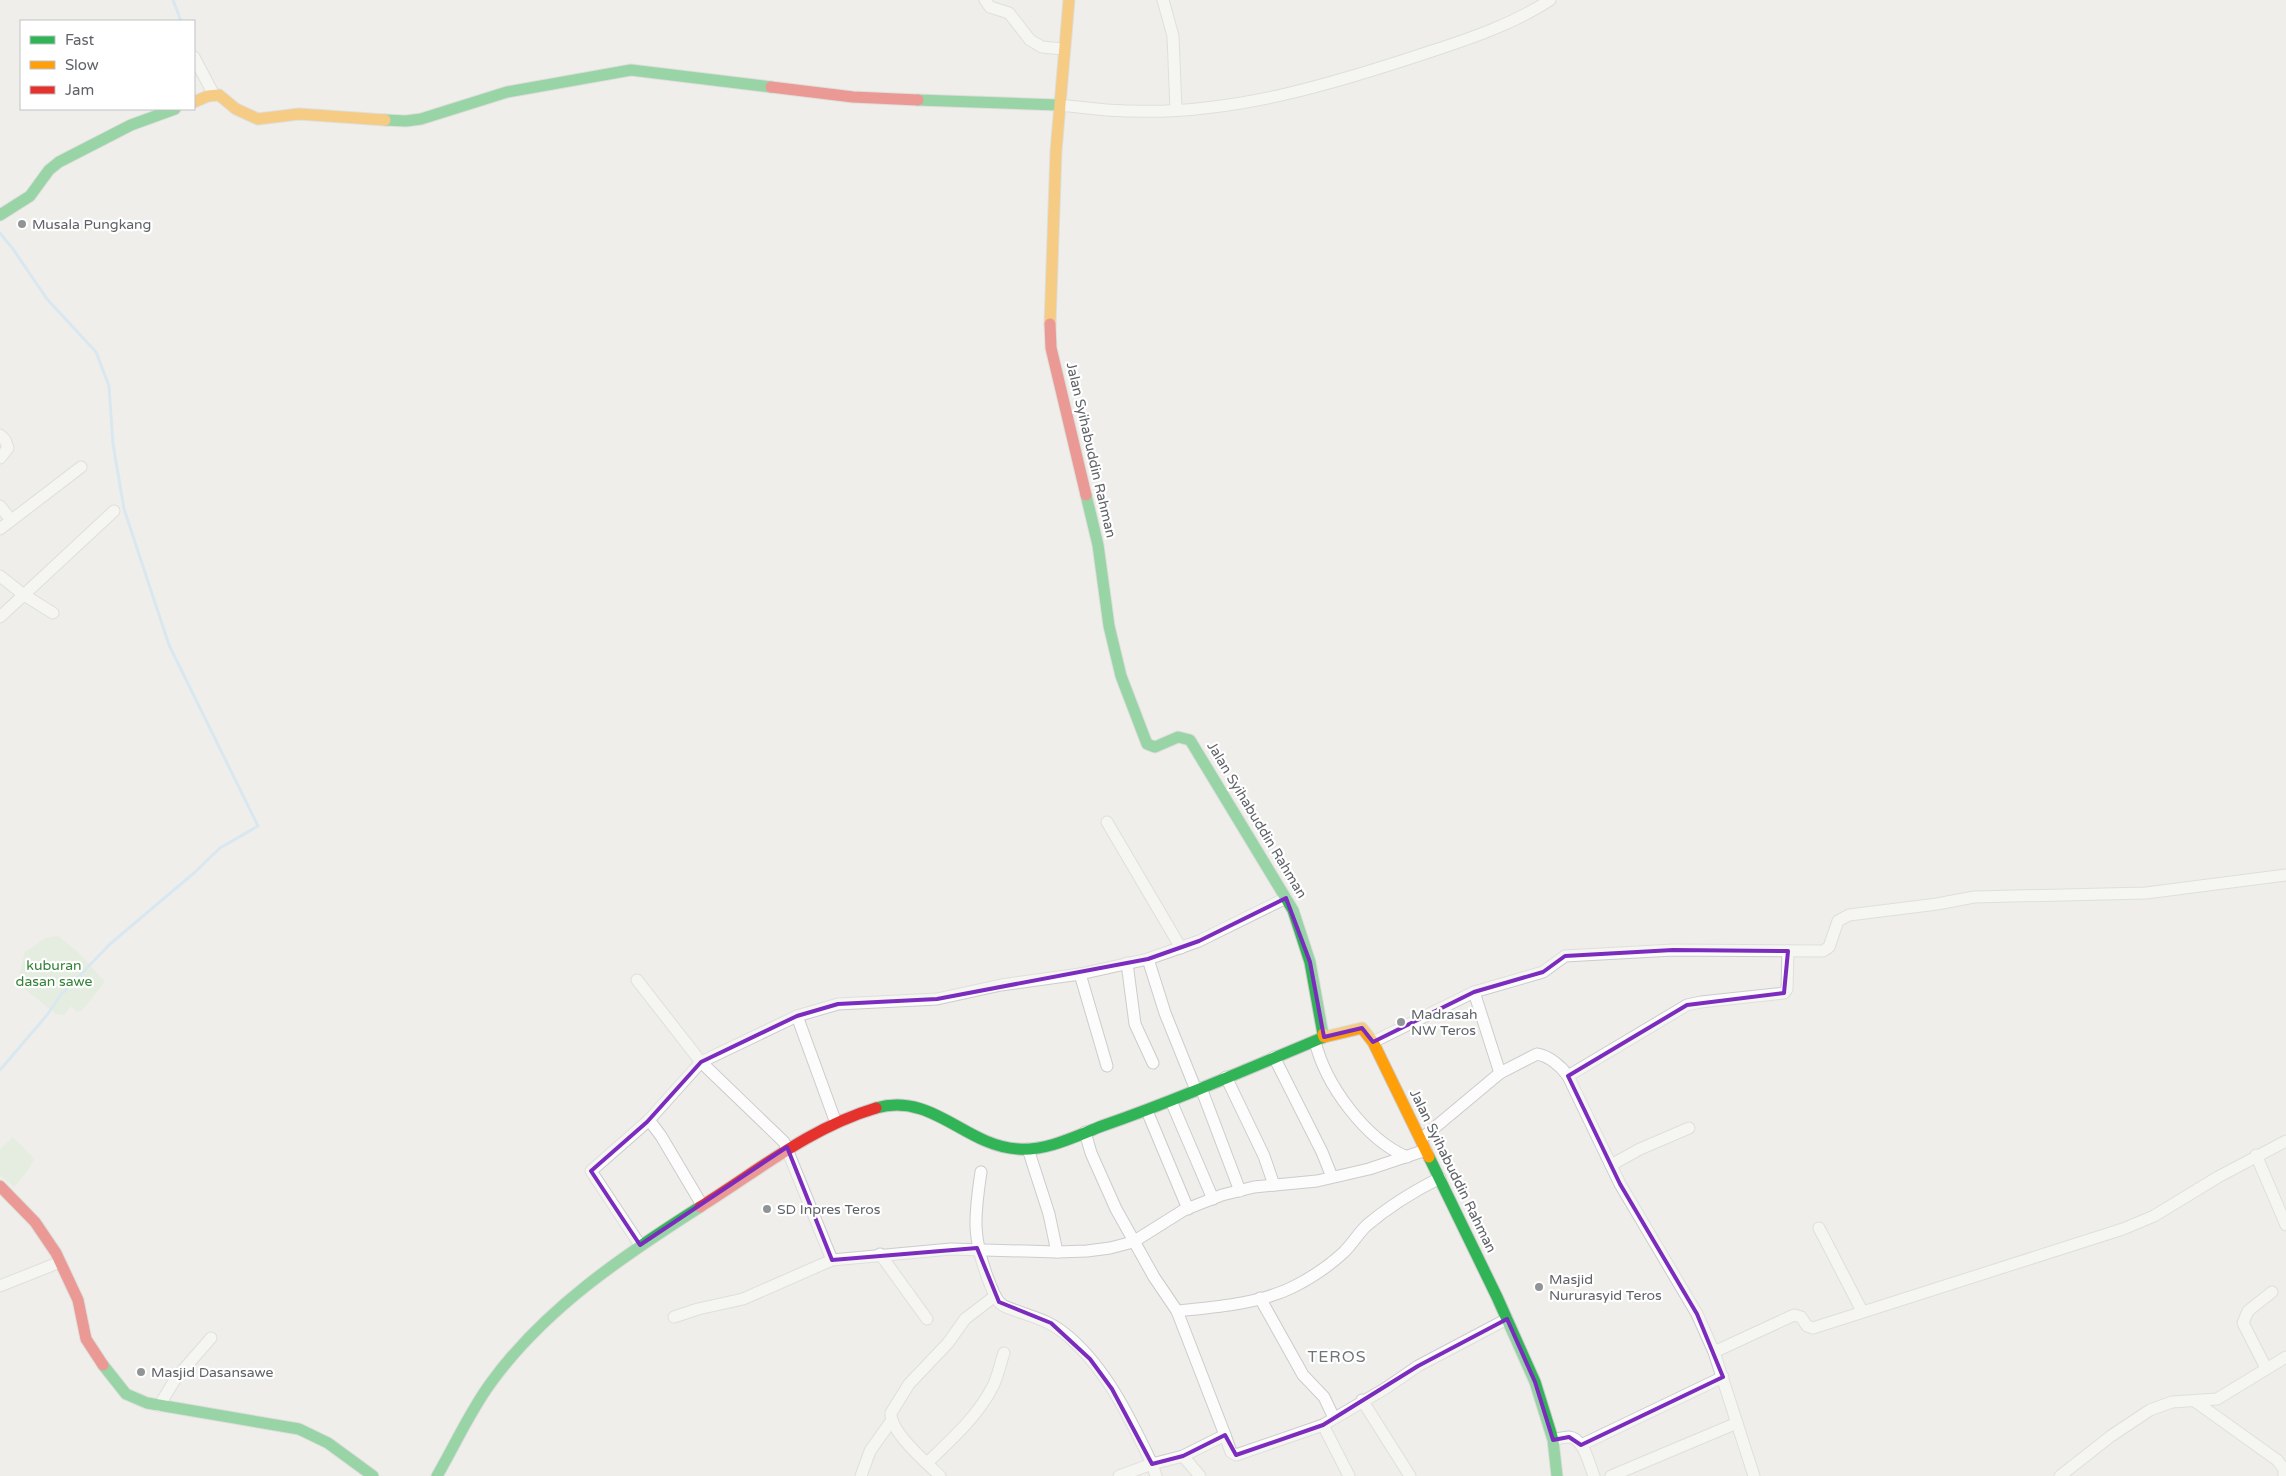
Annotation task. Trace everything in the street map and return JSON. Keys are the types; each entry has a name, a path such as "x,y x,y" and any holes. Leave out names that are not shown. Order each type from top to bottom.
{"street":[{"path":"985,0 990,7 1009,13 1030,40 1042,47 1063,49"},
{"name":"Jalan Syihabuddin Rahman","path":"1069,0 1058,104 1053,190 1051,348 1098,545 1109,626 1121,676 1147,744 1155,746 1178,737 1190,740 1286,898 1299,923 1310,962 1319,1039 1362,1028 1373,1042 1440,1178 1535,1382 1552,1440 1557,1476"},
{"path":"1163,0 1173,36 1176,110"},
{"path":"195,102 214,95 222,97 242,112 258,118 299,114 406,121 421,119 507,92 631,70 854,98 1058,104 1129,111 1176,110 1258,99 1339,81 1403,62 1520,17 1550,0"},
{"path":"195,59 214,95"},
{"path":"0,215 30,196 49,170 59,162 131,126 172,110"},
{"path":"0,436 5,440 8,448 0,458"},
{"path":"0,529 81,467"},
{"path":"0,506 11,520"},
{"path":"0,617 28,598 114,511"},
{"path":"0,576 28,598 53,613"},
{"path":"1106,822 1181,948"},
{"path":"1373,1042 1474,992 1542,972 1565,956 1673,950 1825,950 1829,947 1838,921 1849,915 1937,904 1974,897 2146,893 2286,875"},
{"path":"640,1245 591,1171 649,1120 701,1062 797,1016 838,1004 937,999 1001,985 1080,974 1148,959 1181,948 1286,898"},
{"path":"1568,1076 1693,1003 1784,992 1787,989 1788,951"},
{"path":"1148,959 1165,1013 1240,1190"},
{"path":"1126,963 1135,1024 1153,1063"},
{"path":"1080,974 1107,1066"},
{"path":"637,980 701,1062 782,1139 787,1147 832,1260"},
{"path":"1474,992 1500,1073"},
{"path":"797,1016 836,1123"},
{"path":"437,1476 475,1405 512,1357 585,1287 640,1245 787,1147 810,1134 836,1123 886,1106 904,1104 945,1117 1002,1147 1028,1149 1147,1111 1319,1039 1323,1068 1344,1100 1378,1140 1389,1149 1407,1157"},
{"path":"674,1317 698,1309 743,1300 832,1260 880,1254 977,1248 1057,1252 1086,1251 1133,1242 1188,1208 1240,1190 1332,1177 1407,1157 1500,1073 1537,1054 1543,1055 1560,1066 1568,1076 1626,1196 1697,1314 1723,1377 1754,1476"},
{"path":"1274,1057 1322,1152 1332,1177"},
{"path":"1226,1077 1264,1156 1274,1185"},
{"path":"1171,1101 1213,1199"},
{"path":"1147,1111 1188,1208"},
{"path":"649,1120 661,1136 702,1205"},
{"path":"1610,1165 1640,1149 1689,1128"},
{"path":"1085,1132 1091,1153 1133,1242 1178,1311 1231,1452 1236,1455 1322,1425 1362,1400 1386,1388 1418,1366 1507,1319"},
{"path":"1714,1352 1794,1315 1801,1317 1807,1326 1813,1328 2142,1222 2256,1155 2286,1141"},
{"path":"1028,1149 1049,1214 1057,1252"},
{"path":"2256,1155 2286,1225"},
{"path":"981,1172 975,1212 977,1248 995,1296 1004,1306 1036,1316 1051,1324 1079,1346 1112,1389 1152,1464 1156,1476"},
{"path":"1178,1311 1260,1298 1295,1286 1345,1251 1375,1219 1412,1193 1440,1178"},
{"path":"0,1186 35,1222 60,1262 78,1300 86,1339 100,1361 126,1394 140,1402 159,1406 299,1429 328,1443 373,1476"},
{"path":"1819,1228 1862,1312"},
{"path":"880,1254 927,1319"},
{"path":"0,1286 60,1262"},
{"path":"2266,1368 2243,1323 2248,1311 2272,1292"},
{"path":"940,1476 911,1448 892,1420 891,1413 910,1384 948,1343 965,1318 995,1296"},
{"path":"1260,1298 1303,1375 1324,1397 1334,1418"},
{"path":"159,1406 176,1378 211,1338"},
{"path":"927,1463 958,1434 986,1396 994,1382 1004,1353"},
{"path":"2060,1476 2110,1436 2150,1410 2172,1402 2217,1400 2286,1357"},
{"path":"1581,1445 1723,1377"},
{"path":"1362,1400 1410,1476"},
{"path":"2196,1402 2276,1460 2284,1469 2284,1476"},
{"path":"861,1476 870,1451 892,1420"},
{"path":"1612,1476 1737,1423"},
{"path":"1322,1425 1349,1476"},
{"path":"1119,1476 1152,1464 1183,1456 1225,1435"},
{"path":"1552,1440 1569,1437 1581,1445 1594,1476"},
{"path":"1183,1456 1200,1476"}],"highlighted area":[{"path":"1286,898 1310,962 1324,1037 1362,1028 1373,1042 1474,992 1543,972 1565,956 1673,950 1788,951 1784,993 1687,1005 1568,1076 1620,1184 1697,1314 1723,1377 1581,1445 1569,1437 1553,1440 1535,1382 1507,1319 1418,1366 1323,1425 1236,1455 1225,1435 1183,1456 1152,1464 1112,1389 1090,1359 1051,1323 999,1302 977,1248 832,1260 787,1147 640,1245 591,1171 647,1122 701,1062 797,1016 838,1004 937,999 1148,959 1199,941"}],"green space":[{"name":"kuburan dasan sawe","path":"58,936 78,952 105,982 83,1009 78,1012 71,1006 64,1015 56,1014 21,986 19,976 25,952 46,938"},
{"path":"13,1137 34,1159 27,1172 14,1187 0,1175 0,1149"}],"waterway":[{"path":"173,0 181,20"},
{"path":"0,233 47,299 96,352 109,386 113,444 124,509 169,645 258,826 220,848 194,873 110,944 60,996 47,1015 0,1070"}],"traffic: fast":[{"path":"385,120 406,121 421,119 507,92 631,70 771,87"},
{"path":"918,100 1058,105"},
{"path":"0,215 30,196 49,170 59,162 131,125 172,110"},
{"path":"1086,495 1098,545 1109,626 1121,676 1147,744 1155,747 1178,737 1190,740 1293,910 1310,962 1323,1034"},
{"path":"876,1108 896,1105 915,1107 932,1113 981,1139 999,1146 1018,1149 1040,1148 1061,1142 1158,1105 1324,1037"},
{"path":"1429,1157 1497,1297 1535,1382 1553,1440 1557,1476"},
{"path":"437,1476 482,1395 511,1357 535,1332 586,1286 642,1245 700,1207"},
{"path":"103,1365 126,1394 147,1403 299,1429 328,1443 373,1476"}],"traffic: slow":[{"path":"1050,324 1056,151 1069,0"},
{"path":"195,102 208,96 219,95 236,109 258,119 299,114 385,120"},
{"path":"1323,1034 1324,1037 1362,1028 1373,1042 1429,1157"}],"traffic: jam":[{"path":"771,87 853,97 918,100"},
{"path":"1050,324 1051,348 1086,495"},
{"path":"700,1207 806,1139 828,1127 876,1108"},
{"path":"0,1186 35,1222 56,1253 78,1300 86,1339 103,1365"}],"place":[{"name":"Musala Pungkang","path":"22,224"},
{"name":"Madrasah NW Teros","path":"1401,1022"},
{"name":"SD Inpres Teros","path":"767,1209"},
{"name":"Masjid Nururasyid Teros","path":"1539,1287"},
{"name":"Masjid Dasansawe","path":"141,1372"}],"district":[{"name":"TEROS","path":"1337,1357"}]}
